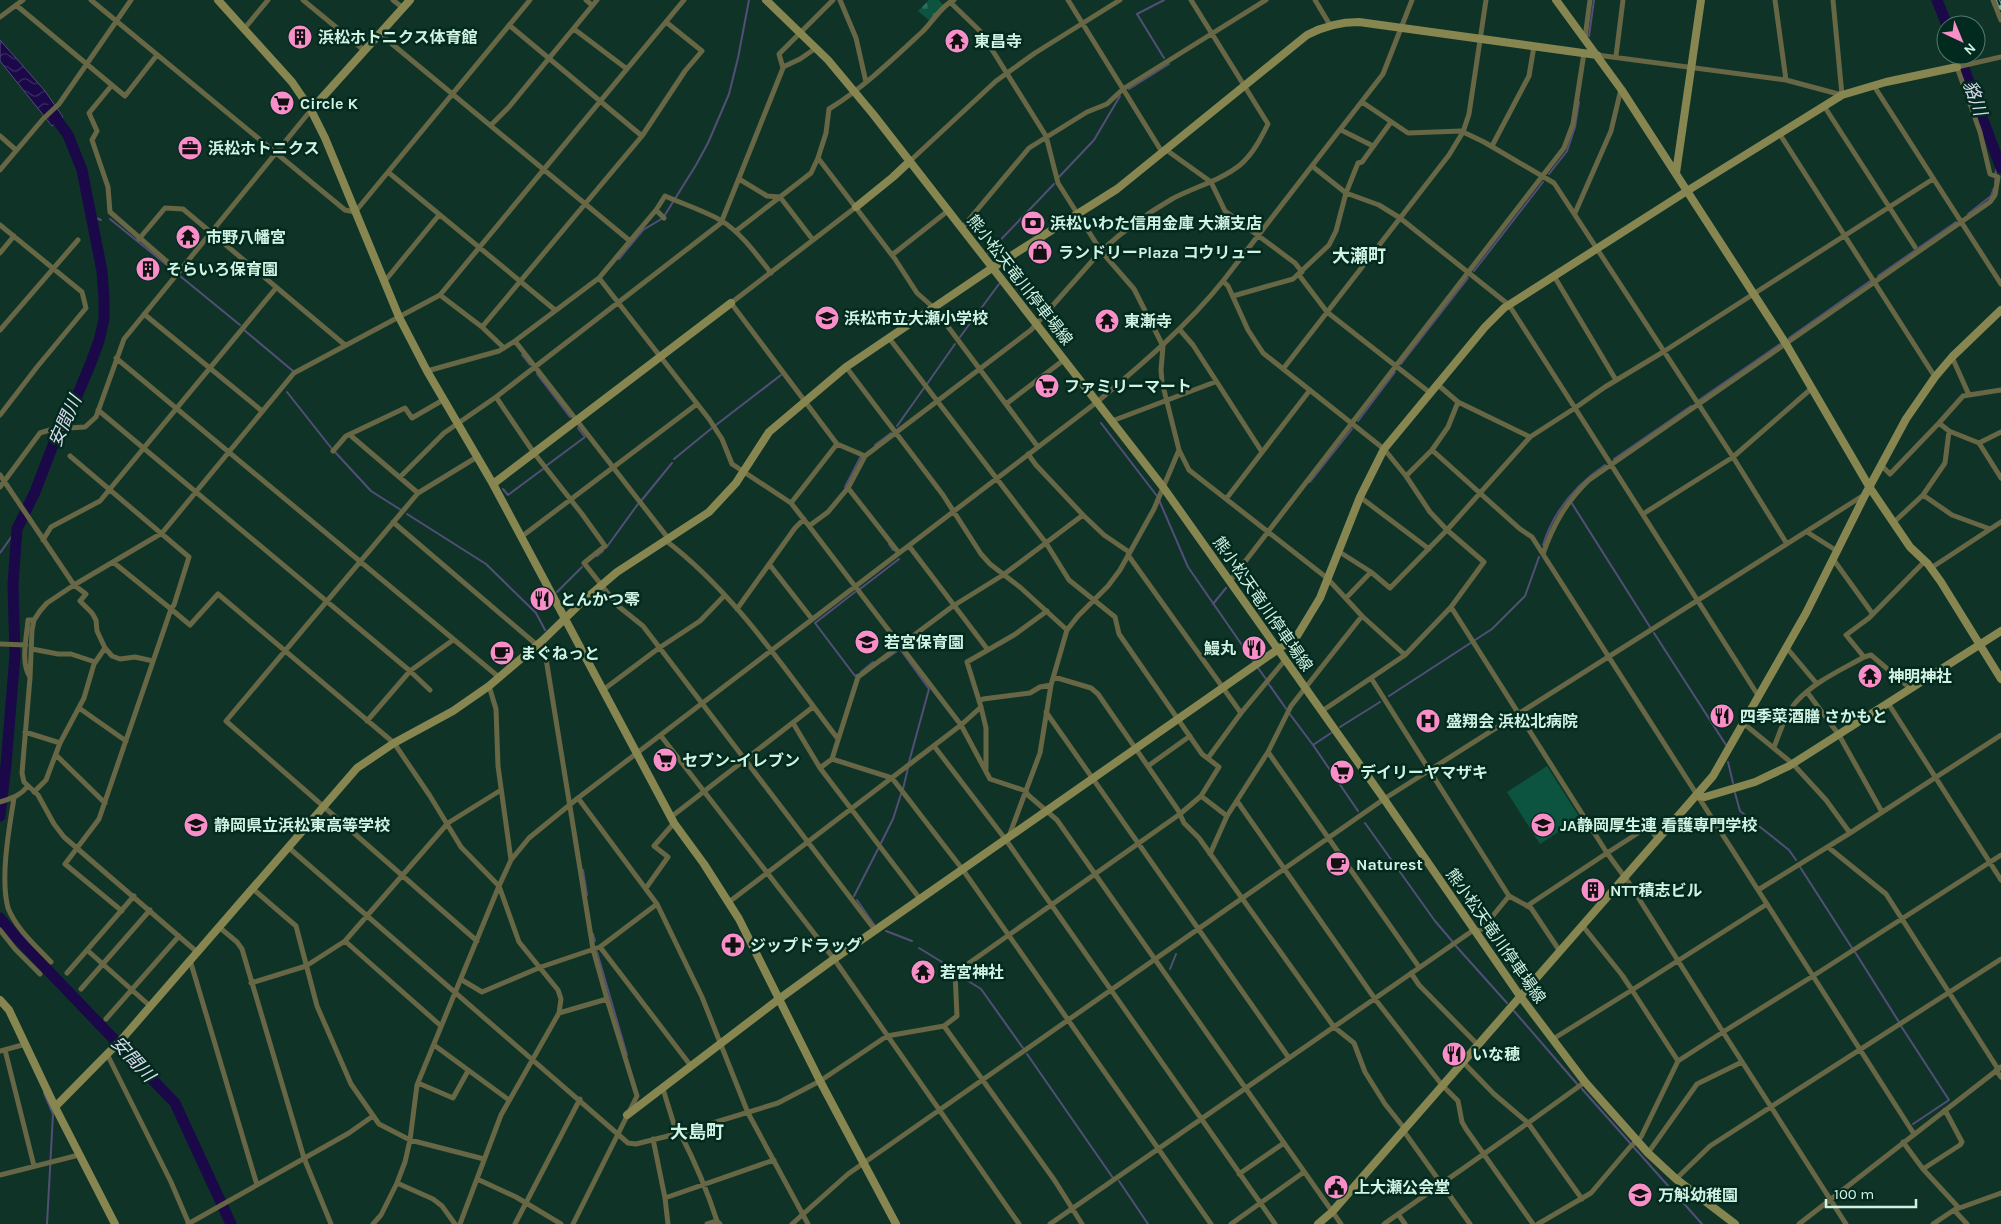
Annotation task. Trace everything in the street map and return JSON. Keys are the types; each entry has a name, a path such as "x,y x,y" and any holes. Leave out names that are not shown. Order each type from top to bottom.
{"street":[{"path":"0,17 23,0"},
{"path":"92,0 157,56 345,210 355,212"},
{"path":"0,170 43,119 58,105 131,0"},
{"path":"218,0 292,82 311,110 325,138 399,317 427,371 521,537 672,820 729,902 820,1081 896,1224"},
{"path":"244,29 268,0"},
{"path":"303,0 365,51"},
{"path":"393,0 403,8"},
{"path":"0,487 40,433 82,428 96,417 124,340 311,110 410,0"},
{"path":"355,212 530,0"},
{"path":"586,0 592,5"},
{"path":"492,124 597,0"},
{"path":"197,952 64,837 54,824 46,807 24,782 22,773 34,620 47,604 74,585 162,533 294,373 440,295 684,0"},
{"name":"熊小松天竜川停車場線","path":"766,0 828,60 855,93 1065,359 1163,487 1384,799 1520,996 1633,1144 1735,1224"},
{"path":"400,477 432,443 496,397 722,221 783,67 779,54 833,0"},
{"path":"840,0 856,38 866,82"},
{"path":"1068,0 1123,90 1164,150 1211,182 1225,211 1295,264 1327,312 1429,392"},
{"path":"492,484 534,454 856,207 893,177 1006,73 1120,0"},
{"path":"809,526 828,512 848,488 866,456 1037,324 1101,251 1128,227 1173,199 1211,182 1240,165 1258,142 1268,124 1192,0"},
{"path":"962,228 1029,148 1087,112 1107,104 1123,90 1266,0"},
{"path":"1315,0 1330,25"},
{"path":"374,1224 381,1215 397,1183 405,1162 418,1083 462,980 499,886 511,860 529,838 578,798 1097,402 1164,346 1223,281 1383,74 1412,0"},
{"path":"1283,369 1449,155 1463,132 1469,114 1486,0"},
{"path":"1556,0 1621,89 1786,344 1812,388 1867,492 1910,547 1931,568 2001,679"},
{"path":"1584,38 1590,0"},
{"path":"1616,56 1624,0"},
{"path":"1676,173 1701,0"},
{"path":"1775,0 1786,80"},
{"path":"1833,0 1842,95"},
{"path":"1993,0 2001,20"},
{"path":"736,231 811,173 826,133 829,109 855,93 933,22 949,1 981,32 1046,136 1058,183 1101,251 1134,289 1164,346 1161,375 1179,450 1192,474 1327,578 1362,616 1404,655"},
{"path":"16,5 125,96 157,56"},
{"path":"482,327 642,136 685,71 702,51 666,22"},
{"path":"55,1107 122,1039 356,768 394,743 452,711 489,686 540,643 616,572 709,512 744,472 768,432 846,367 992,268 1117,189 1307,35 1330,25 1344,22 1359,22 1786,80 1842,95"},
{"path":"509,25 642,136"},
{"path":"574,29 627,70"},
{"path":"380,34 492,124 630,241"},
{"path":"1492,146 1529,76 1534,46"},
{"path":"783,67 800,59 816,48"},
{"path":"1230,581 1564,148 1573,124 1584,53"},
{"path":"627,1115 834,959 1297,636 1320,598 1360,497 1384,449 1429,392 1485,327 1509,305 1842,95 1968,63 2001,57"},
{"path":"1543,554 1559,515 1574,495 1589,480 1990,202 1995,195 1995,177 1990,174 1980,132 1957,67"},
{"path":"112,85 88,113 97,131 92,140 106,179 110,212 179,272"},
{"path":"1874,86 2001,284"},
{"path":"1575,214 1611,131 1621,89"},
{"path":"1362,102 1408,132 1463,132 1492,146 1554,183 1787,544"},
{"path":"1824,106 1915,247"},
{"path":"1233,296 1293,279 1329,245 1336,231 1346,193 1358,163 1362,162 1391,122"},
{"path":"1341,130 1373,146"},
{"path":"1779,133 1935,377"},
{"path":"0,136 16,150"},
{"path":"818,158 892,255 917,293 934,308 1038,447"},
{"path":"1312,166 1346,193 1379,205 1400,218 1509,305 1759,696"},
{"path":"388,172 555,310"},
{"path":"739,179 768,196 780,197 813,240"},
{"path":"1338,551 1371,572 1390,588 1447,530 1530,436 1933,179"},
{"path":"427,371 471,360 504,348 515,341 599,278 656,210 665,196 722,221 736,231 771,273"},
{"path":"139,238 165,208 183,209 345,345"},
{"path":"656,210 663,217"},
{"path":"892,255 948,210"},
{"path":"384,282 439,215"},
{"path":"0,225 82,292 86,308 0,415"},
{"path":"0,254 14,236"},
{"path":"0,330 78,240"},
{"path":"1554,276 1616,380"},
{"path":"599,278 661,355 697,404 722,439 732,464 791,503 804,519 961,725 990,779 1026,791 1057,820 1341,1224"},
{"path":"1223,281 1228,286 1248,330 1263,353 1384,449 1406,476 1430,512 1447,530 1484,562 1451,606 1404,655 1322,711"},
{"path":"43,540 51,527 100,501 276,288"},
{"path":"440,295 482,327 504,348"},
{"path":"731,303 837,444 866,456"},
{"path":"1318,1224 1332,1212 1581,924 1697,796 1712,776 1786,647 1906,419 1935,377 1952,357 2001,310"},
{"path":"144,314 262,411"},
{"path":"1180,330 1192,345 1262,452"},
{"path":"288,847 580,1099 628,1143 636,1144 680,1133 778,1103 820,1081 887,1036 944,1026 957,1016 955,973 1180,814 1201,796 1219,767 1202,754 1119,634 1115,617 1069,580 1046,543 889,338"},
{"path":"515,341 666,539 698,568 737,609 838,739"},
{"path":"1952,357 1969,396"},
{"path":"116,358 500,678"},
{"path":"1006,404 1065,359"},
{"path":"846,367 955,511 972,542 990,564 1021,588 1068,630"},
{"path":"1112,421 1216,382"},
{"path":"1436,384 1458,402 1530,436"},
{"path":"1643,514 1733,458 1812,388"},
{"path":"1226,499 1310,390"},
{"path":"1881,465 1890,474 1963,396 2001,390"},
{"path":"496,397 534,454 605,546 584,563 618,606 643,626 875,930"},
{"path":"333,451 350,434 405,408 412,418 443,400"},
{"path":"1406,476 1432,450 1448,427 1458,402"},
{"path":"521,537 697,404"},
{"path":"98,410 327,601 430,690"},
{"path":"1939,423 1949,431 1979,443 2001,478"},
{"path":"1893,523 1923,495 1945,463 1949,431"},
{"path":"1979,443 2001,432"},
{"path":"350,434 418,493"},
{"path":"791,503 837,444"},
{"path":"1006,840 1012,831 1040,753 1050,686 1068,630 1078,616 1094,601 1120,570 1154,509 1179,450"},
{"path":"1432,450 1532,537 1914,1134"},
{"path":"1028,454 1083,515 1104,535 1129,554 1241,713"},
{"path":"70,456 190,557 99,819 65,864 122,911"},
{"path":"477,457 418,493 226,722 323,808 442,908 477,941"},
{"path":"0,475 74,585 86,594 80,601 96,620 97,631 104,648 112,656 120,659 135,657 153,660"},
{"path":"848,488 899,553"},
{"path":"792,1224 848,1174 1384,799 1609,658 1867,492"},
{"path":"1923,495 1952,515 1990,529"},
{"path":"1360,497 1429,549"},
{"path":"820,768 832,759 858,677 954,606 1003,575 1083,515"},
{"path":"737,609 795,528 804,519"},
{"path":"393,522 540,643 593,949 637,1096 573,1224"},
{"path":"1931,568 2001,522"},
{"path":"1807,532 1837,551"},
{"path":"909,546 988,650"},
{"path":"1833,559 1872,613"},
{"path":"1864,657 1846,635 1869,618 1925,561"},
{"path":"112,562 190,625 218,594 394,743 448,823 461,847 499,886 519,942 558,990 561,1000 558,1013 509,1100 460,1224"},
{"path":"769,564 812,619"},
{"path":"1346,598 1371,572"},
{"path":"603,690 700,621 724,596"},
{"path":"1451,606 1606,853 1629,883 1846,1224"},
{"path":"986,772 986,728 967,662 1014,635 1047,612"},
{"path":"1210,854 1227,816 1268,752 1291,706 1362,616"},
{"path":"30,678 26,672 25,646 28,620 34,620"},
{"path":"1697,796 1705,797 1755,782 1794,764 2001,631"},
{"path":"367,721 410,671 453,640"},
{"path":"0,644 25,646"},
{"path":"1786,647 1817,684"},
{"path":"34,792 46,780 60,743 89,685 95,662 104,648"},
{"path":"32,649 58,654 71,654 95,662"},
{"path":"1774,747 1786,717 1807,692 1817,684 1864,657 1871,655 1911,689"},
{"path":"1208,758 1241,713 1285,660"},
{"path":"1054,677 1091,688 1098,694 1136,748 1184,823 1199,838 1334,1027 1354,1043 1365,1072 1385,1104 1470,1224"},
{"path":"1371,678 1509,896 1531,908 1559,950"},
{"path":"489,686 496,709 501,790 511,860"},
{"path":"979,701 1030,693 1040,687 1050,686"},
{"path":"1807,692 1839,735 1882,812"},
{"path":"1888,703 2001,880"},
{"path":"729,902 934,746 981,707"},
{"path":"79,708 126,741"},
{"path":"646,888 668,857 654,846 672,820 705,791 814,708"},
{"path":"1046,712 1289,1058"},
{"path":"793,723 820,768 920,899"},
{"path":"1743,723 1794,764 1826,800 1850,833"},
{"path":"25,732 60,743"},
{"path":"1758,890 2001,735"},
{"path":"661,736 834,959 1019,1224"},
{"path":"1148,766 1190,736"},
{"path":"934,746 1006,840 1275,1224"},
{"path":"1268,752 1420,967"},
{"path":"56,755 104,803"},
{"path":"832,759 892,778 963,870 1009,934 1211,1224"},
{"path":"0,802 22,794 28,786"},
{"path":"251,983 306,966 345,941 448,823 501,790"},
{"path":"1201,796 1227,816"},
{"path":"14,798 4,871 4,893 8,908 17,924 51,962"},
{"path":"578,798 657,904 702,997 748,1113 808,1224"},
{"path":"1237,801 1375,999 1442,1085 1458,1101 1462,1122 1534,1224"},
{"path":"1526,906 1649,826 1657,839"},
{"path":"1828,847 1880,888 1999,1068 2001,1077"},
{"path":"1538,1224 1591,1193 1633,1144 1641,1138 1678,1061 2001,855"},
{"path":"253,888 296,926 315,1001 345,1071 379,1124 410,1140 484,1160"},
{"path":"67,973 134,896"},
{"path":"1050,1224 1375,999 1411,972 1475,930 1482,929 1509,896"},
{"path":"462,980 482,992 540,967 600,947 657,904"},
{"path":"1553,1039 1767,904"},
{"path":"81,989 150,910"},
{"path":"1581,924 1622,975 1678,1061"},
{"path":"218,928 237,942 242,949 278,1065 304,1158 331,1224"},
{"path":"0,930 15,949 40,974"},
{"path":"106,1020 179,936"},
{"path":"345,941 442,1026"},
{"path":"600,947 691,1066"},
{"path":"87,950 150,1006"},
{"path":"1676,1179 1710,1146 2001,959"},
{"path":"190,960 257,1185"},
{"path":"1411,972 1419,985 1478,1045"},
{"path":"558,1013 607,999"},
{"path":"0,1000 9,1010 55,1107 115,1224"},
{"path":"944,1026 1055,1181 1082,1224"},
{"path":"26,1044 3,1051 34,1166"},
{"path":"434,1046 509,1100"},
{"path":"110,1051 171,1182 188,1224 349,1133 373,1116"},
{"path":"1463,1062 1494,1094 1528,1123 1582,1199"},
{"path":"1648,1154 1696,1084 1742,1062"},
{"path":"1799,1224 1999,1068"},
{"path":"418,1083 453,1098 468,1071"},
{"path":"1384,1224 1585,1082"},
{"path":"663,1089 676,1131 680,1133 705,1185 719,1222 707,1224"},
{"path":"515,1224 580,1099"},
{"path":"1923,1169 1962,1142 1945,1110"},
{"path":"653,1139 665,1198 668,1224"},
{"path":"1903,1142 1967,1224"},
{"path":"1239,1174 1284,1143"},
{"path":"0,1175 79,1155"},
{"path":"665,1198 774,1160"},
{"path":"1232,1224 1304,1172"},
{"path":"477,1179 488,1182 526,1202 561,1224"},
{"path":"397,1183 433,1199 442,1206 455,1224"},
{"path":"1933,1224 1956,1209 2001,1192"},
{"path":"1398,1214 1405,1224"}],"green space":[{"path":"929,0 939,0 943,5 931,22 918,11"},
{"path":"1547,766 1580,818 1540,844 1507,792"}],"water":[{"path":"0,40 45,91 63,117 52,126 0,61"}],"waterway":[{"path":"619,259 643,230 663,218 708,143 729,94 749,0"},
{"path":"1164,0 1137,14 1164,58"},
{"path":"1589,36 1594,0"},
{"name":"貉川","path":"1937,0 1943,15"},
{"path":"1129,89 1169,64"},
{"name":"貉川","path":"1963,65 2001,168"},
{"path":"1059,177 1094,140 1120,96"},
{"path":"1549,174 1567,151 1575,127 1579,102"},
{"name":"安間川","path":"0,816 15,655 13,584 17,529 35,492 58,432 77,396 90,365 99,341 104,319 102,271 82,170 68,135 50,110"},
{"path":"1995,183 1997,157"},
{"path":"1474,271 1543,182"},
{"path":"988,253 1054,184"},
{"path":"1968,214 1991,196 1994,188"},
{"path":"91,216 101,220"},
{"path":"110,219 173,270"},
{"path":"1878,276 1956,222"},
{"path":"180,276 240,325"},
{"path":"1401,364 1468,278"},
{"path":"1789,338 1870,281"},
{"path":"960,337 999,284"},
{"path":"244,330 293,371"},
{"path":"927,384 955,344"},
{"path":"1699,400 1780,344"},
{"path":"522,355 530,365"},
{"path":"1358,421 1395,372"},
{"path":"537,374 570,417"},
{"path":"716,425 781,375"},
{"path":"897,426 924,388"},
{"path":"287,392 332,449"},
{"path":"1614,459 1691,406"},
{"path":"1101,423 1157,496"},
{"path":"546,466 585,437 578,428"},
{"path":"674,459 712,428"},
{"path":"1310,482 1352,429"},
{"path":"875,445 891,433"},
{"path":"335,452 371,491 401,510"},
{"path":"845,487 861,456"},
{"path":"641,501 672,463"},
{"path":"1543,545 1553,521 1567,499 1584,481 1605,465"},
{"path":"503,489 508,495 543,469"},
{"path":"1159,500 1188,567 1253,661"},
{"path":"1571,502 1650,627"},
{"path":"606,548 638,504"},
{"path":"407,514 486,564 536,613 545,630"},
{"path":"0,553 17,529"},
{"path":"889,544 893,550"},
{"path":"597,556 603,551"},
{"path":"1389,696 1492,629 1525,596 1539,557"},
{"path":"860,589 899,559"},
{"path":"557,592 582,567"},
{"path":"1213,604 1226,588"},
{"path":"855,592 815,623 855,676 857,675"},
{"path":"1654,633 1726,745"},
{"path":"883,661 900,649 929,689 909,762"},
{"path":"861,672 873,662"},
{"path":"1258,668 1266,679"},
{"path":"1268,683 1287,710"},
{"path":"1340,727 1380,702"},
{"path":"1289,713 1358,811"},
{"path":"1313,745 1331,733"},
{"path":"1728,762 1733,783"},
{"path":"903,789 908,768"},
{"path":"1735,793 1740,811 1789,850 1796,860"},
{"path":"881,843 893,819 901,794"},
{"path":"1365,823 1435,921 1452,941"},
{"path":"854,896 878,849"},
{"path":"1800,867 1852,948"},
{"path":"583,870 587,895"},
{"path":"857,900 875,926"},
{"name":"安間川","path":"0,918 175,1103 231,1224"},
{"path":"886,931 912,941"},
{"path":"593,934 595,941"},
{"path":"1455,945 1507,1003"},
{"path":"919,948 955,970"},
{"path":"597,952 627,1055"},
{"path":"1855,952 1899,1022"},
{"path":"1170,969 1176,954"},
{"path":"960,976 981,989 1023,1048"},
{"path":"1514,1011 1578,1085"},
{"path":"1901,1026 1949,1100 1913,1124"},
{"path":"1027,1054 1113,1178"},
{"path":"1582,1089 1702,1224"},
{"path":"44,1093 53,1114 47,1224"},
{"path":"1119,1181 1148,1224"}],"railway":[{"path":"1998,0 2001,8"}],"place":[{"name":"浜松ホトニクス体育館","path":"300,37"},
{"name":"東昌寺","path":"957,41"},
{"name":"Circle K","path":"282,103"},
{"name":"浜松ホトニクス","path":"190,148"},
{"name":"浜松いわた信用金庫 大瀬支店","path":"1033,223"},
{"name":"市野八幡宮","path":"188,237"},
{"name":"ランドリーPlaza コウリュー","path":"1040,252"},
{"name":"そらいろ保育園","path":"148,269"},
{"name":"浜松市立大瀬小学校","path":"827,318"},
{"name":"東漸寺","path":"1107,321"},
{"name":"ファミリーマート","path":"1047,386"},
{"name":"とんかつ零","path":"542,599"},
{"name":"若宮保育園","path":"867,642"},
{"name":"鰻丸","path":"1254,648"},
{"name":"まぐねっと","path":"502,653"},
{"name":"神明神社","path":"1870,676"},
{"name":"四季菜酒膳 さかもと","path":"1722,716"},
{"name":"盛翔会 浜松北病院","path":"1428,721"},
{"name":"セブン-イレブン","path":"665,760"},
{"name":"デイリーヤマザキ","path":"1342,772"},
{"name":"静岡県立浜松東高等学校","path":"196,825"},
{"name":"JA静岡厚生連 看護専門学校","path":"1543,825"},
{"name":"Naturest","path":"1338,864"},
{"name":"NTT積志ビル","path":"1593,890"},
{"name":"ジップドラッグ","path":"733,945"},
{"name":"若宮神社","path":"923,972"},
{"name":"いな穂","path":"1454,1054"},
{"name":"上大瀬公会堂","path":"1336,1187"},
{"name":"万斛幼稚園","path":"1640,1195"}],"district":[{"name":"大瀬町","path":"1359,256"},
{"name":"大島町","path":"697,1132"}]}
